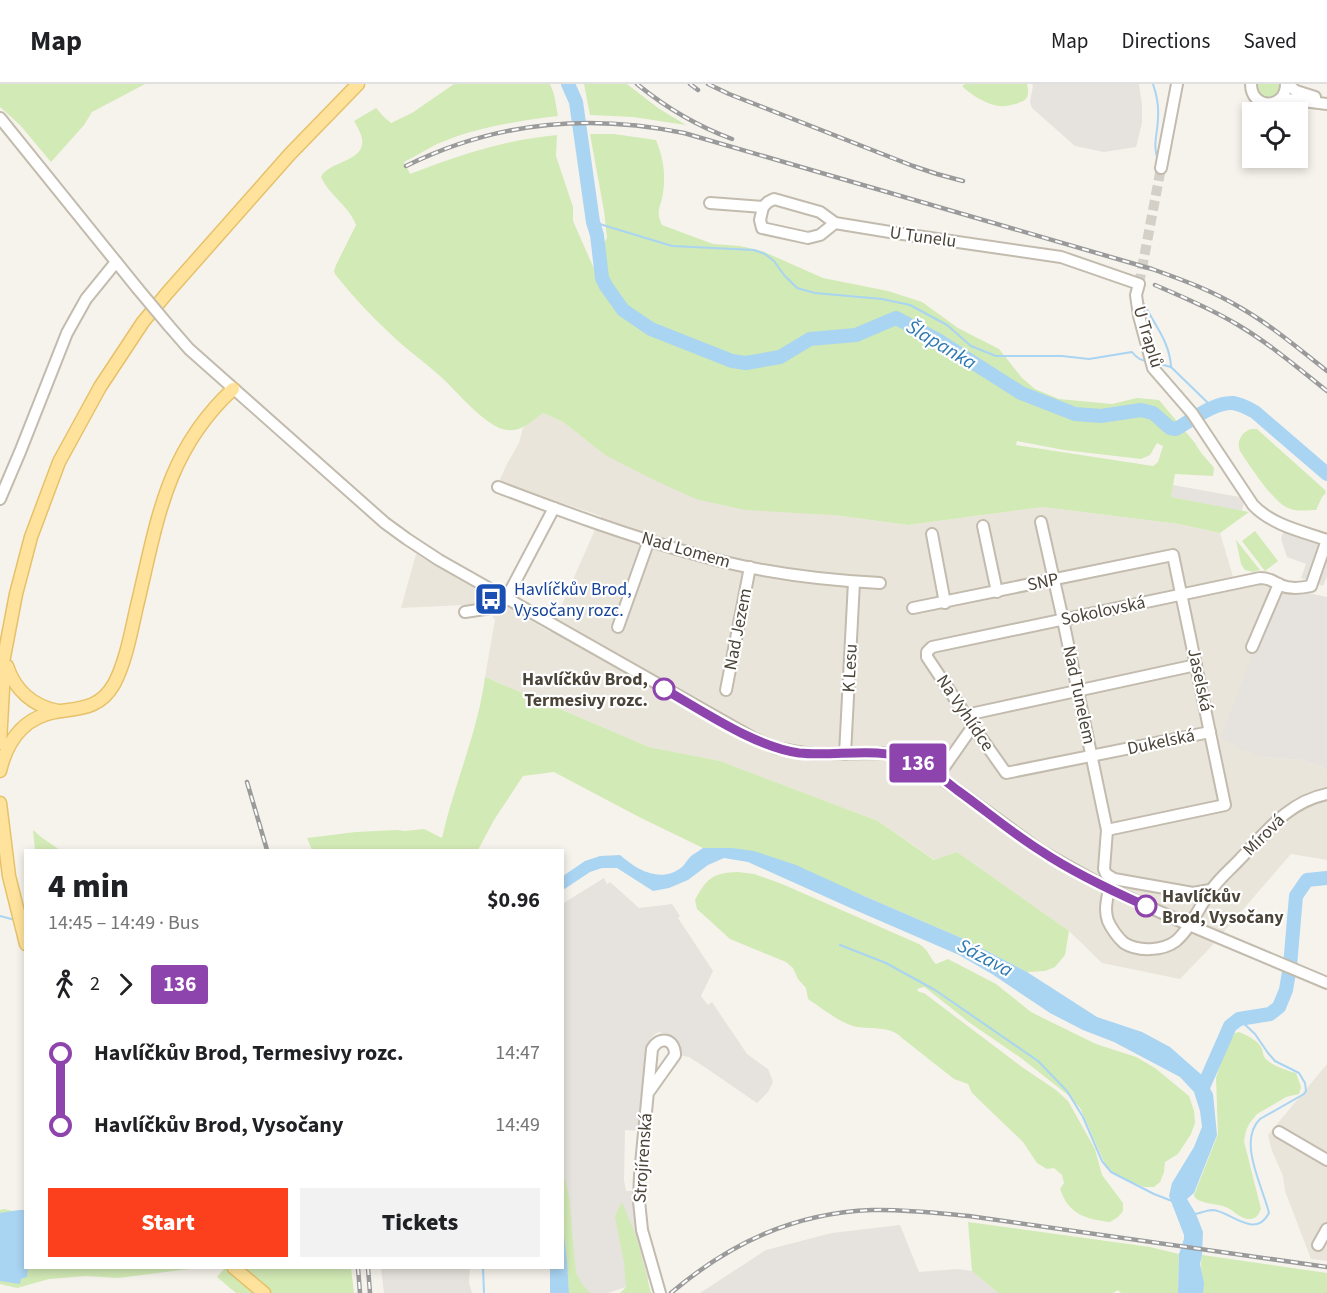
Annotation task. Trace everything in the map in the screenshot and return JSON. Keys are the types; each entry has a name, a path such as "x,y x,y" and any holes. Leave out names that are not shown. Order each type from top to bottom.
{"main road":[{"path":"0,678 16,594 31,537 59,462 100,387 143,322 168,292 290,154 358,84"},
{"path":"0,771 9,745 18,732 31,721 54,712 80,710 92,705 108,693 115,682 129,641 149,552 172,476 198,428 218,403 234,389"},
{"path":"5,654 10,675 23,693 41,706 63,712"},
{"path":"0,743 5,654"},
{"path":"0,802 9,876 24,938"},
{"path":"235,1269 264,1293"}],"street":[{"path":"1161,168 1177,84"},
{"path":"1277,101 1284,94 1286,84"},
{"path":"1286,84 1298,92 1327,102"},
{"path":"1250,86 1255,98 1262,103 1271,104 1287,99 1327,102"},
{"path":"0,118 189,349 386,522 417,546 759,741 798,753 884,753 918,763 1041,851 1109,889 1322,981"},
{"name":"U Tunelu","path":"710,203 762,207 774,199 820,212 835,223 896,234 1061,257 1139,284"},
{"path":"762,207 760,219 762,228 808,238 820,235 835,223"},
{"path":"0,499 67,333 86,299 116,262"},
{"name":"U Traplů","path":"1139,284 1136,295 1137,305 1153,368 1192,413 1253,505 1274,521 1327,540"},
{"name":"Nad Lomem","path":"498,487 700,556 803,576 880,583"},
{"path":"465,612 498,607 506,598 554,508"},
{"name":"Nad Tunelem","path":"1041,522 1107,830 1104,868 1106,874 1114,879 1193,893 1210,890"},
{"path":"983,526 997,592"},
{"path":"932,534 945,603"},
{"path":"618,627 649,540"},
{"name":"Sokolovská","path":"927,651 931,647 1260,578 1280,585 1311,586 1327,540"},
{"name":"SNP","path":"913,608 1173,555"},
{"name":"Jaselská","path":"1107,830 1225,805 1173,555"},
{"name":"Nad Jezem","path":"726,690 750,567"},
{"name":"K Lesu","path":"845,753 854,582"},
{"path":"1252,648 1280,585"},
{"name":"Na Vyhlídce","path":"927,651 927,657 1006,773"},
{"path":"966,715 1196,665"},
{"path":"938,776 973,726"},
{"name":"Dukelská","path":"1006,773 1210,732"},
{"name":"Mírová","path":"1109,889 1106,909 1108,920 1113,930 1124,942 1140,949 1161,948 1175,942 1189,925 1210,890 1285,812 1309,799 1327,794"},
{"name":"Strojírenská","path":"648,1093 639,1201 642,1230 660,1293"},
{"path":"1279,1132 1327,1160"},
{"path":"1318,1245 1327,1229"}],"shaded area":[{"path":"1032,84 1139,84 1142,123 1136,147 1104,152 1075,146 1032,108 1030,102"},
{"path":"543,413 563,422 605,455 834,515 908,525 1043,507 1179,524 1220,533 1234,580 1265,581 1280,590 1260,757 1303,760 1327,769 1327,860 1291,854 1180,979 1102,963 1069,931 957,852 935,860 878,821 720,761 649,747 485,677 495,620 483,604 401,608 416,554 550,632 601,516 499,482 519,443 523,428"},
{"path":"1173,485 1245,498 1242,511 1171,497"},
{"path":"1284,530 1327,546 1327,576 1323,586 1301,578 1306,564 1287,557 1281,539"},
{"path":"1291,589 1327,597 1327,769 1303,760 1260,757 1222,739 1253,654 1281,590"},
{"path":"604,878 607,884 610,882 639,908 672,904 680,916 678,918 713,971 701,996 708,1005 712,1002 747,1054 768,1069 773,1082 768,1092 757,1103 689,1057 678,1055 670,1037 665,1034 659,1032 650,1039 639,1131 625,1130 624,1180 626,1191 633,1191 634,1218 650,1279 608,1293 570,1293 564,1245 564,903"},
{"path":"1327,1064 1327,1261 1311,1259 1285,1191 1283,1176 1268,1135"},
{"path":"900,1225 919,1272 958,1269 972,1271 998,1293 700,1293 766,1250 832,1233"},
{"path":"381,1269 470,1269 469,1283 472,1293 384,1293"}],"green space":[{"path":"0,84 145,84 92,112 84,125 51,162 20,125 0,107"},
{"path":"454,84 550,84 558,116 499,125 442,142 404,162 410,174 482,149 557,135 556,156 573,207 573,221 607,298 611,284 599,253 607,238 590,134 614,134 656,140 664,172 659,212 662,225 713,244 740,246 762,251 823,278 888,291 922,302 958,328 999,349 1022,378 1035,389 1059,399 1112,404 1137,398 1159,400 1214,468 1213,476 1175,474 1171,497 1249,512 1220,533 1179,524 1043,507 908,525 834,515 745,510 696,499 654,480 605,455 563,422 543,413 517,429 499,428 481,416 440,376 389,333 357,300 334,271 356,225 349,212 321,177 331,168 353,157 362,147 360,132 354,121 376,108 391,123 412,113","holes":["1017,441 1064,450 1141,459 1150,455 1157,443 1163,446 1158,462 1153,466 1016,445"]},
{"path":"584,84 627,84 658,108 686,125 633,117 590,115"},
{"path":"965,84 1027,84 1028,95 1019,103 1006,106 995,105 970,93 962,86"},
{"path":"1257,84 1280,84 1280,89 1275,97 1265,98 1258,92"},
{"path":"1251,429 1257,429 1325,490 1326,493 1316,510 1291,509 1282,505 1262,483 1239,447 1241,437"},
{"path":"1255,531 1278,561 1265,571 1242,541"},
{"path":"1236,540 1260,570 1253,572 1245,570 1241,564"},
{"path":"485,677 649,747 720,761 878,821 934,860 957,852 1069,931 1065,955 1055,967 1045,971 1027,972 966,940 864,896 732,848 703,848 554,772 523,776 494,820 479,849 312,849 307,838 356,832 424,829 442,838 482,697"},
{"path":"33,830 59,849 35,849"},
{"path":"738,872 754,874 782,884 919,944 936,964 948,959 996,984 1031,1012 1096,1044 1136,1057 1155,1068 1189,1096 1195,1123 1178,1154 1165,1162 1160,1182 1154,1187 1144,1187 1116,1175 1106,1166 1080,1108 1068,1095 927,989 924,987 917,989 1068,1101 1095,1149 1102,1175 1123,1203 1123,1211 1110,1222 1086,1217 1073,1210 1060,1189 1064,1183 1062,1175 1054,1168 1047,1169 1037,1163 1023,1142 972,1093 968,1084 954,1079 892,1031 853,1026 830,1014 808,999 806,988 798,979 793,968 786,962 730,939 697,909 695,900 711,878 716,875"},
{"path":"1239,1032 1258,1043 1268,1061 1296,1073 1301,1087 1299,1094 1286,1097 1257,1114 1246,1131 1244,1141 1261,1209 1258,1216 1251,1219 1242,1217 1224,1206 1199,1200 1194,1195 1218,1134 1216,1078 1226,1047 1235,1033"},
{"path":"564,1175 569,1196 576,1273 590,1293 569,1293 564,1241"},
{"path":"622,1202 637,1239 651,1293 620,1293 626,1287 615,1216"},
{"path":"0,1210 24,1214 24,1269 189,1269 118,1278 86,1276 49,1279 17,1288 0,1284"},
{"path":"968,1222 1150,1247 1179,1254 1178,1293 1121,1293 1118,1290 1113,1293 998,1293 972,1271"},
{"path":"1202,1255 1327,1273 1327,1293 1203,1293"},
{"path":"224,1269 351,1269 354,1293 236,1293 217,1277"}],"water":[{"name":"Sázava","path":"703,848 732,848 754,851 796,865 966,940 1027,972 1097,1017 1142,1032 1170,1047 1204,1077 1213,1094 1217,1135 1194,1193 1187,1199 1203,1232 1200,1264 1204,1283 1203,1293 1178,1293 1179,1254 1184,1235 1169,1196 1172,1183 1194,1147 1202,1127 1194,1092 1180,1077 1114,1042 1083,1030 1050,1013 959,955 748,862 724,858 708,865 688,880 669,888 653,891 617,868 602,868 590,872 564,889 564,875 585,861 600,856 620,855 634,866 658,875 674,872 682,867 691,856"},
{"path":"24,1210 24,1269 28,1269 27,1277 21,1279 20,1284 0,1281 0,1213"},
{"path":"564,1236 569,1293 550,1293 550,1269 564,1269"}],"waterway":[{"name":"Šlapanka","path":"568,84 576,102 602,278 623,310 651,329 732,361 746,363 780,357 810,339 856,335 896,318 936,339 1021,393 1075,414 1101,416 1141,410 1153,413 1170,428 1176,429 1218,405 1226,403 1241,405 1255,412 1327,474"},
{"path":"1153,84 1158,108 1155,144 1158,160"},
{"path":"593,222 672,246 754,250 774,261 797,288 815,293 882,299 910,305 947,325 971,346 996,356 1062,356 1089,359 1132,352 1147,361"},
{"path":"1144,304 1165,342 1171,367 1207,402 1209,410"},
{"path":"1156,363 1171,367"},
{"name":"Šlapanka","path":"1204,1085 1230,1026 1239,1019 1270,1014 1279,1007 1286,990 1290,966 1296,896 1307,880 1327,878"},
{"path":"0,916 15,920"},
{"path":"840,945 886,963 935,990 1038,1061 1067,1091 1083,1117 1102,1161 1111,1172 1172,1201"},
{"path":"1195,1214 1213,1210 1250,1224 1263,1221 1269,1213 1251,1152 1254,1128 1260,1119 1306,1091 1305,1083 1299,1073 1275,1061 1255,1034 1239,1019"},
{"path":"483,1269 484,1293"}],"tunnel":[{"path":"1139,284 1161,168"}],"railway":[{"path":"637,84 682,115 732,139"},
{"path":"690,84 698,90"},
{"path":"708,84 913,166 963,181"},
{"path":"406,166 473,139 542,126 577,123 613,124 684,133 1175,277 1220,296 1252,315 1327,371"},
{"path":"1155,285 1208,308 1250,332 1327,391"},
{"path":"247,782 267,849"},
{"path":"671,1293 716,1259 764,1234 816,1217 872,1210 969,1216 1327,1267"},
{"path":"358,1269 360,1293"},
{"path":"368,1269 370,1293"}],"bus line":[{"name":"136","path":"664,689 751,737 781,749 813,754 884,753 915,762 938,776 1041,851 1109,889 1146,906"}],"place":[{"name":"Havlíčkův Brod, Vysočany rozc.","path":"491,599"},
{"name":"Havlíčkův Brod, Termesivy rozc.","path":"664,689"},
{"name":"Havlíčkův Brod, Vysočany","path":"1146,906"}]}
